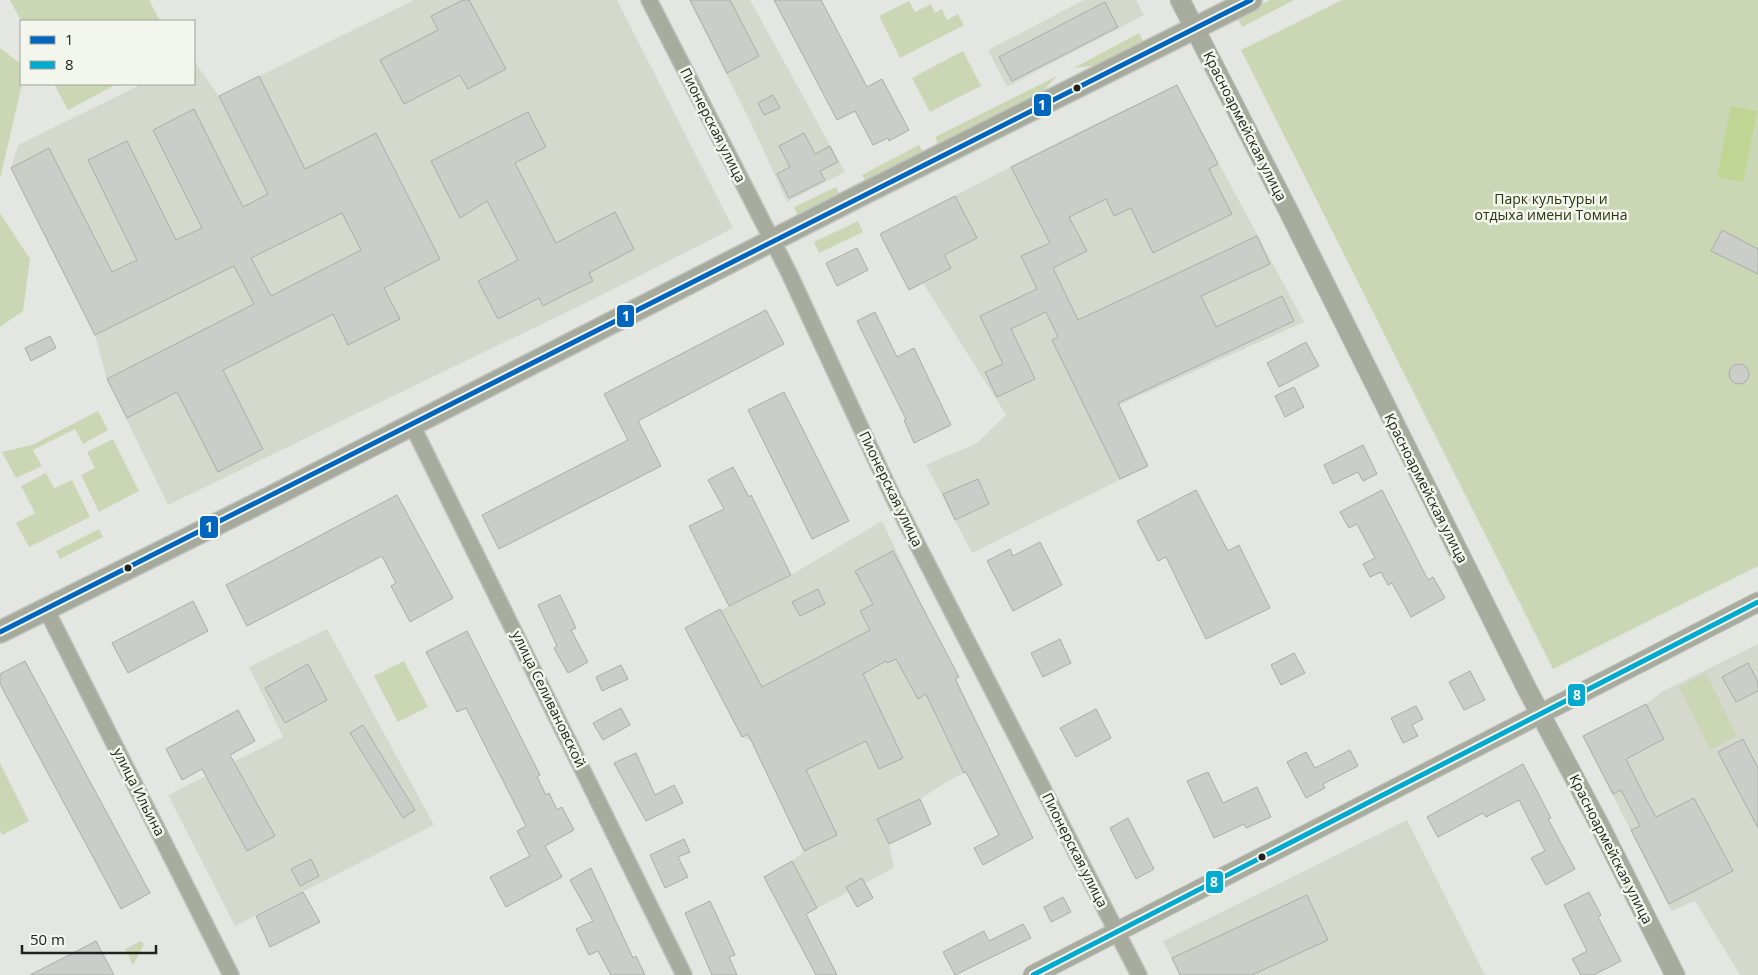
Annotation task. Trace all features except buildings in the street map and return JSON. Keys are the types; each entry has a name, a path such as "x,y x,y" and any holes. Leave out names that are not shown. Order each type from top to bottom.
{"main road":[{"path":"0,632 1251,0"}],"street":[{"name":"Пионерская улица","path":"649,0 789,273 894,498 1139,975"},
{"name":"Красноармейская улица","path":"1180,0 1295,224 1541,715 1599,824 1675,975"},
{"name":"улица Селивановской","path":"412,425 684,975"},
{"path":"1033,975 1758,602"},
{"name":"улица Ильина","path":"46,609 231,975"}],"shaded area":[{"path":"414,0 617,0 733,228 606,293 168,505 107,379 95,335 11,168 18,145 140,85 195,85 195,62 219,96"},
{"path":"689,0 750,0 845,172 787,202 751,123"},
{"path":"1084,0 1136,0 1144,15 1007,87 988,50"},
{"path":"1177,85 1304,322 1119,405 1148,466 972,553 926,465 977,443 1006,415 923,283 909,290 880,234 1081,131"},
{"path":"1731,106 1757,111 1743,182 1717,177"},
{"path":"882,521 994,759 948,781 920,799 931,824 889,844 894,868 789,923 764,877 792,861 804,851 751,740 742,737 685,628 791,575"},
{"path":"327,629 434,825 235,926 168,795 283,737 249,667"},
{"path":"1758,644 1758,975 1740,975 1695,901 1671,911 1583,736 1646,704 1663,691"},
{"path":"1407,820 1485,975 1180,975 1163,941"}],"green space":[{"path":"10,0 149,0 159,20 20,20"},
{"path":"1270,0 1294,0 1242,27 1237,17"},
{"name":"Парк культуры и отдыха имени Томина","path":"1342,0 1758,0 1758,566 1553,669 1241,50"},
{"path":"909,1 915,12 931,4 935,13 942,9 947,20 958,14 964,25 900,58 879,16"},
{"path":"1139,33 1143,41 1099,65 1074,68"},
{"path":"0,48 20,63 20,85 22,85 0,179"},
{"path":"963,51 981,86 930,112 912,78"},
{"path":"1057,76 1040,94 939,146 935,137"},
{"path":"55,85 115,85 68,110"},
{"path":"919,145 923,152 866,182 862,175"},
{"path":"836,187 840,195 798,216 794,207"},
{"path":"0,213 30,259 23,311 0,327"},
{"path":"858,221 863,232 819,253 814,242"},
{"path":"98,411 108,430 83,444 75,429 33,450 42,466 16,478 2,452 32,445"},
{"path":"113,439 139,491 99,512 81,475 95,468 87,452"},
{"path":"46,473 54,488 72,480 90,517 29,547 16,523 35,513 21,486"},
{"path":"99,529 103,537 60,559 56,551"},
{"path":"404,661 428,707 398,722 374,676"},
{"path":"1706,673 1737,736 1710,750 1679,687"},
{"path":"0,763 29,821 2,835 0,831"},
{"path":"141,941 144,945 133,965 125,949"}],"transit line":[{"name":"1","path":"0,632 1251,0"},
{"name":"8","path":"1033,975 1758,602"}]}
